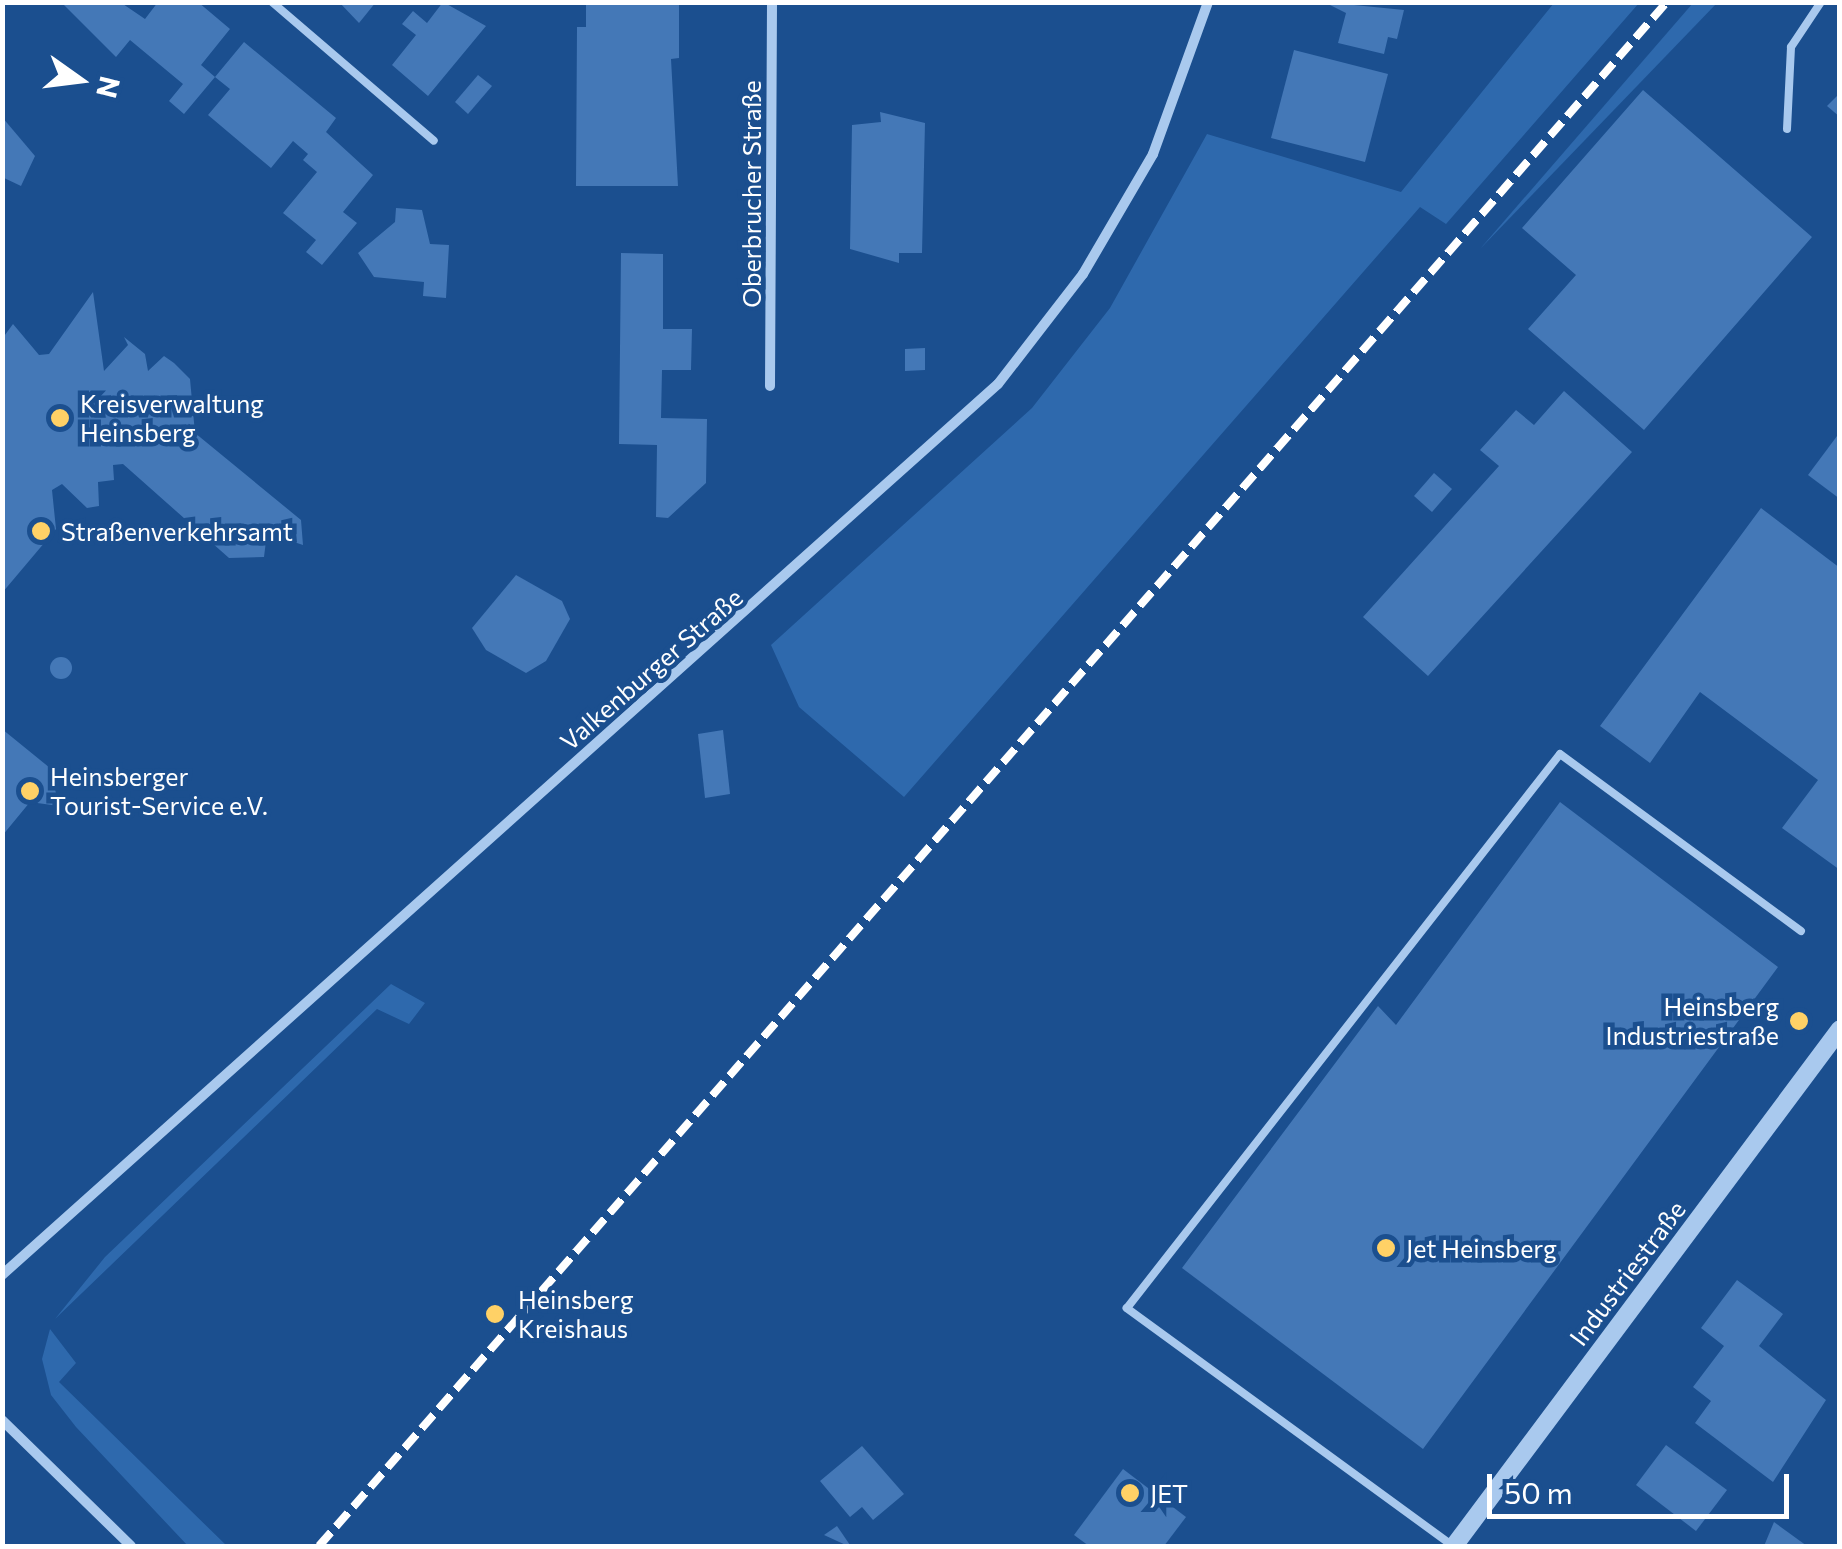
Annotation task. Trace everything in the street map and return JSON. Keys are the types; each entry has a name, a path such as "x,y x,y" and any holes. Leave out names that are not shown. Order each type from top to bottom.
{"street":[{"name":"Oberbrucher Straße","path":"770,386 772,2"},
{"name":"Valkenburger Straße","path":"2,1275 998,384 1083,274 1152,154 1208,2"},
{"name":"Industriestraße","path":"1454,1546 1840,1029"},
{"path":"2,1420 130,1546"}],"lane":[{"path":"272,2 434,142"},
{"path":"1787,129 1791,47 1821,2"},
{"path":"1454,1546 1128,1308 1560,754 1801,930"}],"shaded area":[{"path":"1554,3 1639,3 1446,224 1420,207 904,797 799,707 771,645 1032,408 1110,308 1207,134 1401,192"},
{"path":"1693,3 1717,3 1480,249"},
{"path":"391,984 425,1003 409,1024 377,1009 55,1319 105,1257"},
{"path":"50,1329 76,1363 59,1382 227,1546 188,1546 76,1427 51,1395 42,1359"}],"building":[{"path":"61,2 120,2 145,19 158,2 198,2 230,29 201,65 215,77 184,114 169,101 183,84 130,40 116,57"},
{"path":"339,2 376,2 359,23"},
{"path":"443,2 486,26 428,96 392,65 416,35 402,24 413,11 427,23"},
{"path":"586,2 679,2 679,58 671,59 678,186 576,186 577,27 586,27"},
{"path":"1324,2 1404,10 1397,39 1388,37 1384,54 1338,43 1346,13"},
{"path":"244,42 336,118 326,132 373,175 343,212 357,223 322,265 306,252 316,240 283,213 317,172 303,160 308,154 293,141 271,168 208,115 230,89 215,77"},
{"path":"1294,50 1388,74 1365,162 1271,138"},
{"path":"478,75 492,86 468,114 455,102"},
{"path":"1643,90 1812,237 1644,430 1528,329 1576,275 1522,228"},
{"path":"1840,93 1840,117 1827,106"},
{"path":"880,112 925,123 922,253 899,253 899,263 850,249 852,125 881,122"},
{"path":"2,117 35,156 21,186 2,177"},
{"path":"396,208 422,210 430,244 449,245 446,298 423,296 424,282 374,277 358,253 395,222"},
{"path":"621,253 663,254 663,329 692,329 691,370 662,370 661,418 707,419 706,483 668,518 656,517 657,445 619,444"},
{"path":"93,292 104,371 128,345 124,337 145,354 148,371 164,356 174,363 190,379 195,433 301,520 303,545 267,533 264,557 229,558 123,464 113,465 114,480 98,482 99,506 87,508 62,484 52,490 56,529 2,593 2,339 13,324 39,355 49,354"},
{"path":"925,348 925,370 905,371 905,349"},
{"path":"1564,391 1632,452 1428,676 1363,617 1499,466 1480,450 1516,410 1534,425"},
{"path":"1840,432 1840,499 1808,475"},
{"path":"1434,473 1452,489 1432,512 1414,496"},
{"path":"1761,508 1840,568 1840,870 1782,828 1818,780 1700,692 1650,763 1600,726"},
{"path":"516,575 562,601 570,619 546,661 526,673 486,650 472,628"},
{"path":"61,657 72,668 61,679 50,668"},
{"name":"Heinsberger Tourist-Service e.V.","path":"2,729 50,768 59,806 30,802 2,836"},
{"path":"723,730 730,794 705,798 698,734"},
{"path":"1560,802 1778,967 1423,1449 1182,1268 1378,1006 1396,1025"},
{"path":"1737,1280 1783,1314 1759,1346 1826,1400 1773,1482 1695,1423 1711,1401 1693,1387 1724,1346 1701,1328"},
{"path":"1666,1445 1727,1490 1696,1531 1636,1485"},
{"path":"862,1446 904,1494 873,1520 862,1507 850,1517 820,1481"},
{"name":"JET","path":"1123,1469 1186,1517 1164,1546 1089,1546 1074,1535"},
{"path":"1774,1522 1807,1546 1764,1546"},
{"path":"837,1526 850,1545 824,1535"}],"railway":[{"path":"319,1546 1667,2"}],"place":[{"name":"Kreisverwaltung Heinsberg","path":"60,418"},
{"name":"Straßenverkehrsamt","path":"41,531"},
{"name":"Heinsberger Tourist-Service e.V.","path":"30,791"},
{"name":"Heinsberg Industriestraße","path":"1799,1021"},
{"name":"Jet Heinsberg","path":"1386,1248"},
{"name":"Heinsberg Kreishaus","path":"495,1314"},
{"name":"JET","path":"1130,1493"}]}
